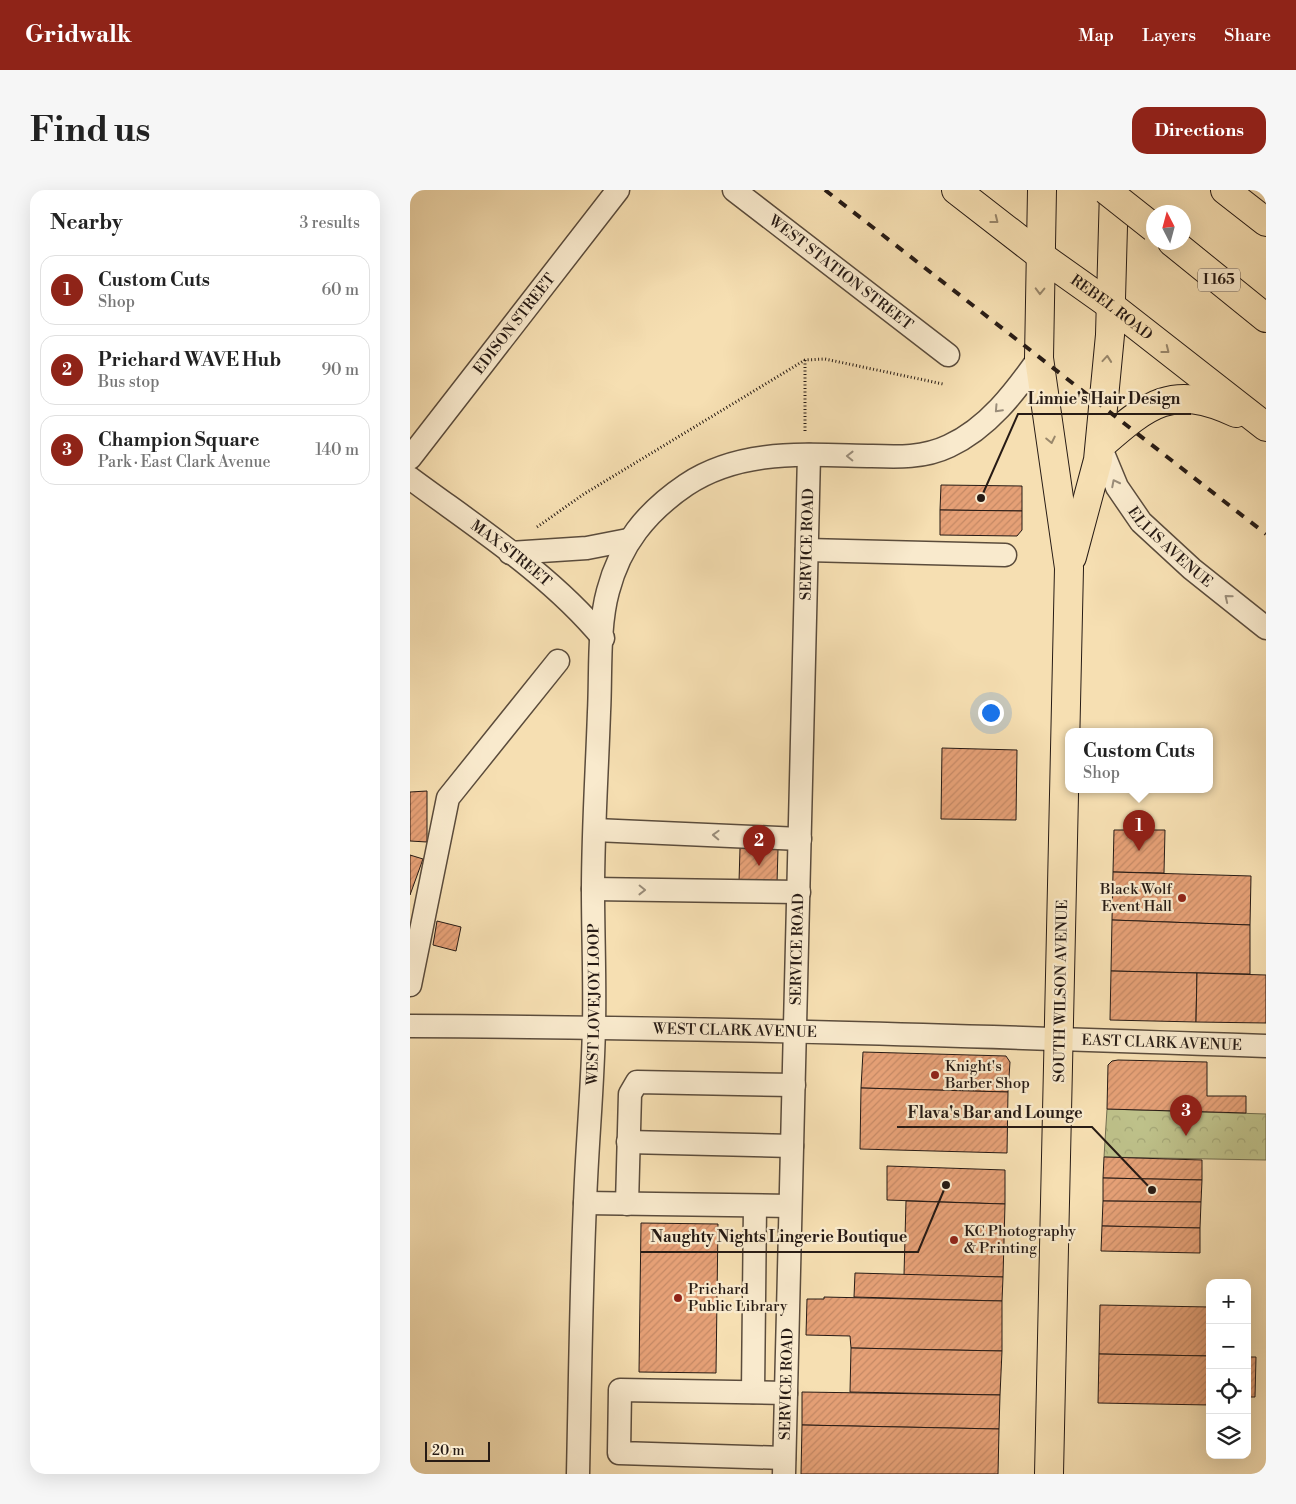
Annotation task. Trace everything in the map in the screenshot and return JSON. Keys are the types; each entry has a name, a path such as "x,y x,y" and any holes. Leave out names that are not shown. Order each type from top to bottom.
{"main road":[{"name":"REBEL ROAD","path":"956,190 1041,256 1110,305 1266,428"},
{"name":"SOUTH WILSON AVENUE","path":"1042,190 1039,358 1069,568 1066,728"},
{"path":"1106,190 1146,222"},
{"name":"SOUTH WILSON AVENUE","path":"1069,568 1096,471 1100,446 1110,305 1114,190"},
{"path":"1225,190 1266,222"},
{"path":"1240,190 1266,214"},
{"name":"I 165","path":"1182,250 1266,318"},
{"path":"1100,446 1133,417 1148,407 1175,399 1194,399 1218,405 1266,428"},
{"name":"SOUTH WILSON AVENUE","path":"1049,1474 1065,777"}],"street":[{"name":"EDISON STREET","path":"410,458 618,190"},
{"name":"WEST STATION STREET","path":"734,190 948,355"},
{"name":"WEST LOVEJOY LOOP","path":"578,1474 585,1203 594,1027 594,830 602,638 606,597 615,566 628,540 647,516 671,495 696,478 725,464 753,457 809,455 902,457 926,454 948,446 974,432 996,412 1039,358"},
{"name":"ELLIS AVENUE","path":"1100,446 1117,487 1141,522 1192,569 1266,628"},
{"name":"SERVICE ROAD","path":"784,1466 809,455"},
{"name":"MAX STREET","path":"410,478 510,552 583,614 602,638"},
{"path":"510,552 586,548 628,540"},
{"path":"807,550 1005,556"},
{"path":"410,985 448,798 558,661"},
{"path":"594,830 800,839"},
{"path":"593,889 799,892"},
{"name":"WEST CLARK AVENUE","path":"410,1026 795,1031 1060,1039"},
{"name":"EAST CLARK AVENUE","path":"1060,1039 1266,1046"},
{"path":"627,1204 630,1094 637,1082 794,1085"},
{"path":"628,1142 792,1146"},
{"path":"585,1203 790,1206"},
{"path":"753,1392 755,1206"},
{"path":"784,1466 619,1453 620,1390 786,1394"}],"path":[{"path":"537,528 584,494 805,360 825,359 943,384"},
{"path":"805,360 805,433"}],"green space":[{"path":"1107,1109 1266,1114 1266,1160 1104,1157"}],"building":[{"path":"941,485 1022,486 1022,511 940,510"},
{"path":"940,510 1022,511 1022,530 1017,536 940,535"},
{"path":"942,748 1017,750 1016,820 941,819"},
{"path":"427,791 427,842 410,841 410,792"},
{"path":"1114,830 1165,830 1164,873 1113,872"},
{"path":"740,848 778,849 777,883 739,882"},
{"path":"410,855 423,859 410,895"},
{"name":"Black Wolf Event Hall","path":"1113,872 1251,876 1250,925 1112,920"},
{"path":"1112,920 1250,925 1250,974 1111,971"},
{"path":"437,921 461,927 456,951 433,945"},
{"path":"1111,971 1197,973 1196,1022 1110,1020"},
{"path":"1197,973 1266,975 1266,1023 1196,1022"},
{"name":"Knight's Barber Shop","path":"863,1052 1006,1056 1010,1062 1008,1092 861,1088"},
{"path":"1112,1061 1207,1062 1207,1096 1246,1096 1246,1113 1107,1109 1108,1065"},
{"path":"861,1088 1008,1092 1007,1153 860,1149"},
{"path":"1104,1157 1202,1160 1202,1180 1103,1178"},
{"path":"887,1166 1005,1170 1005,1204 887,1200"},
{"path":"1103,1178 1202,1180 1201,1202 1103,1201"},
{"name":"KC Photography & Printing","path":"906,1201 1005,1204 1003,1277 904,1275"},
{"path":"1103,1201 1201,1202 1200,1228 1102,1226"},
{"name":"Prichard Public Library","path":"641,1223 718,1224 716,1373 639,1372"},
{"path":"1102,1226 1200,1228 1200,1253 1101,1251"},
{"path":"855,1273 1003,1277 1002,1301 854,1297"},
{"path":"824,1297 1002,1301 1002,1351 851,1348 850,1336 806,1335 807,1299 824,1299"},
{"path":"1100,1305 1206,1307 1206,1356 1099,1354"},
{"path":"851,1348 1002,1351 1000,1395 850,1392"},
{"path":"1099,1354 1206,1356 1206,1405 1098,1403"},
{"path":"1251,1357 1256,1357 1255,1397 1251,1397"},
{"path":"802,1392 1000,1395 999,1429 802,1425"},
{"path":"802,1425 999,1429 998,1474 801,1474"}],"railway":[{"path":"825,190 1266,534"}],"place":[{"name":"Linnie's Hair Design","path":"981,498"},
{"name":"Custom Cuts","path":"1139,851"},
{"name":"Prichard WAVE Hub","path":"759,866"},
{"name":"Black Wolf Event Hall","path":"1182,898"},
{"name":"Knight's Barber Shop","path":"935,1075"},
{"name":"Champion Square","path":"1186,1136"},
{"name":"Naughty Nights Lingerie Boutique","path":"946,1185"},
{"name":"Flava's Bar and Lounge","path":"1152,1190"},
{"name":"KC Photography & Printing","path":"954,1240"},
{"name":"Prichard Public Library","path":"678,1298"}]}
